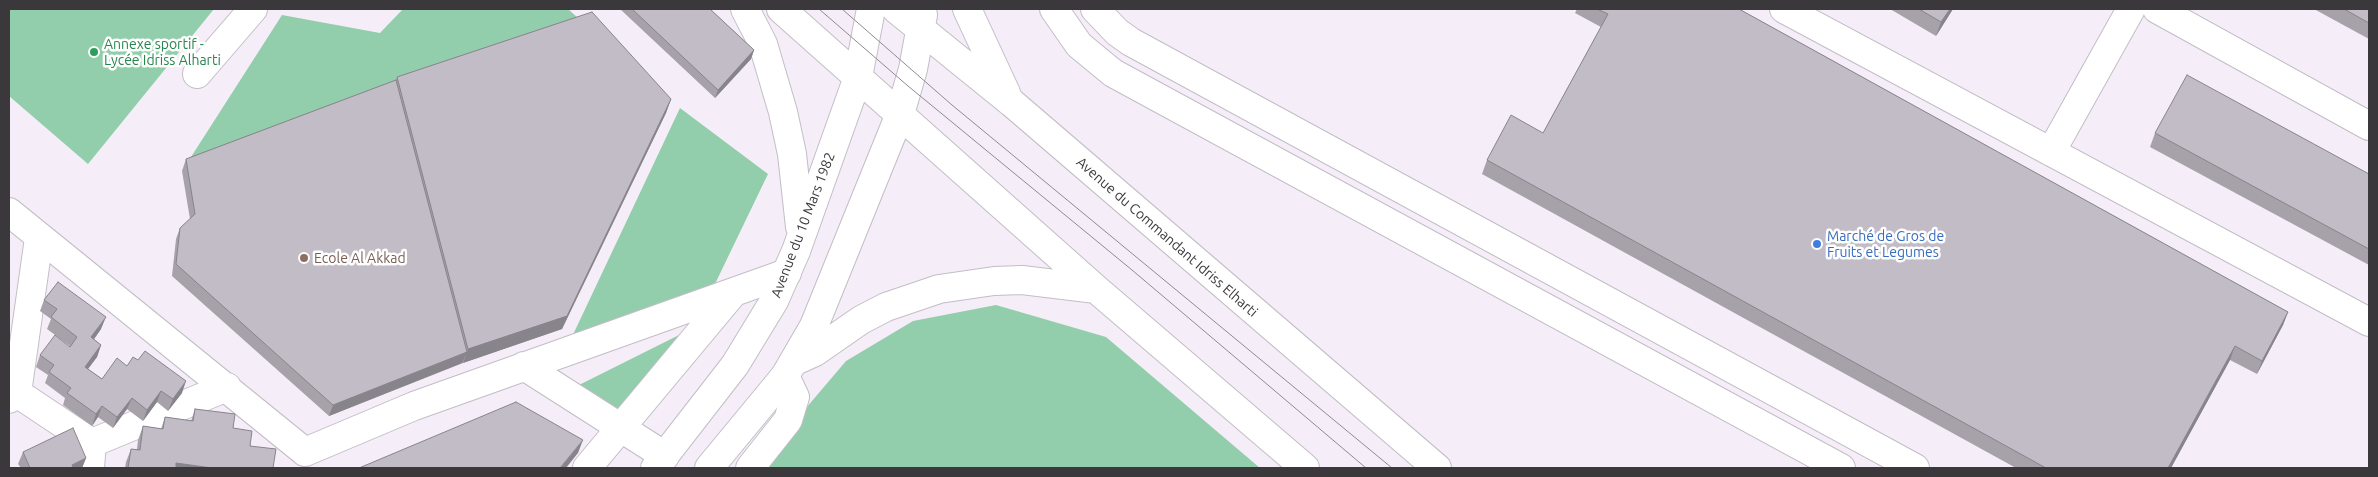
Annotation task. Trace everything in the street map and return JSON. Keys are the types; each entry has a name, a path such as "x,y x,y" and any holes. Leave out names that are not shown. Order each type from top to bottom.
{"main road":[{"path":"197,74 253,9"},
{"path":"744,9 763,44 783,112 796,179 801,239"},
{"path":"782,9 1096,289 1305,468"},
{"name":"Avenue du 10 Mars 1982","path":"660,462 735,365 764,322 787,273 801,239 858,76 871,9"},
{"name":"Avenue du Commandant Idriss Elharti","path":"896,9 922,19 1012,104 1437,468"},
{"path":"967,9 993,69 1012,104"},
{"path":"1054,9 1065,28 1079,45 1113,72 1841,468"},
{"path":"1095,9 1117,32 1131,42 1915,468"},
{"path":"1784,9 2369,322"},
{"path":"2051,152 2131,9"},
{"path":"2157,9 2369,126"},
{"path":"709,468 790,369 814,326 900,114 913,69 922,19"},
{"path":"9,212 227,387 304,460 414,406 787,273"},
{"path":"39,238 13,396 91,456 227,387"},
{"path":"790,369 870,316 912,297 939,289 985,282 1022,280 1096,289"},
{"path":"587,468 734,292"},
{"path":"524,366 621,428 660,462"},
{"path":"750,468 788,420 795,397 790,369"}],"green space":[{"name":"Annexe sportif - Lycée Idriss Alharti","path":"9,9 214,9 88,164 9,96"},
{"path":"403,9 568,9 587,26 182,171 282,15 380,33"},
{"path":"680,108 768,174 714,286 570,341"},
{"path":"996,305 1106,337 1260,468 755,468 846,361 913,321"},
{"path":"701,324 626,413 573,388"}],"building":[{"path":"632,9 710,9 754,50 718,90"},
{"path":"1597,9 1739,9 2288,312 2262,361 2235,346 2168,468 2046,468 1487,160 1511,115 1543,133 1608,14"},
{"path":"1919,9 1950,9 1941,22"},
{"path":"2344,9 2369,9 2369,23"},
{"path":"592,12 671,99 567,316 468,349 397,77"},
{"path":"2187,75 2369,174 2369,249 2155,133"},
{"name":"Ecole Al Akkad","path":"396,80 467,352 333,405 176,264 180,228 195,214 186,159"},
{"path":"58,282 106,317 91,337 101,345 85,367 102,379 117,358 127,366 133,357 138,360 145,351 186,381 173,399 161,391 147,410 132,398 117,417 102,406 96,414 67,393 71,388 49,372 54,365 40,355 55,335 70,347 77,337 51,317 57,309 44,300"},
{"path":"516,402 583,440 560,468 359,468"},
{"path":"195,409 235,414 233,428 252,431 250,446 276,449 273,468 212,468 176,463 176,468 128,468 131,449 140,450 143,426 163,429 165,417 193,421"},
{"path":"73,428 86,458 72,465 73,468 30,468 23,452"}],"tram line":[{"path":"819,9 908,86 1132,270 1366,468"},
{"path":"842,9 952,105 1392,468"}],"place":[{"name":"Annexe sportif - Lycée Idriss Alharti","path":"94,52"},
{"name":"Marché de Gros de Fruits et Legumes","path":"1817,244"},
{"name":"Ecole Al Akkad","path":"304,258"}]}
